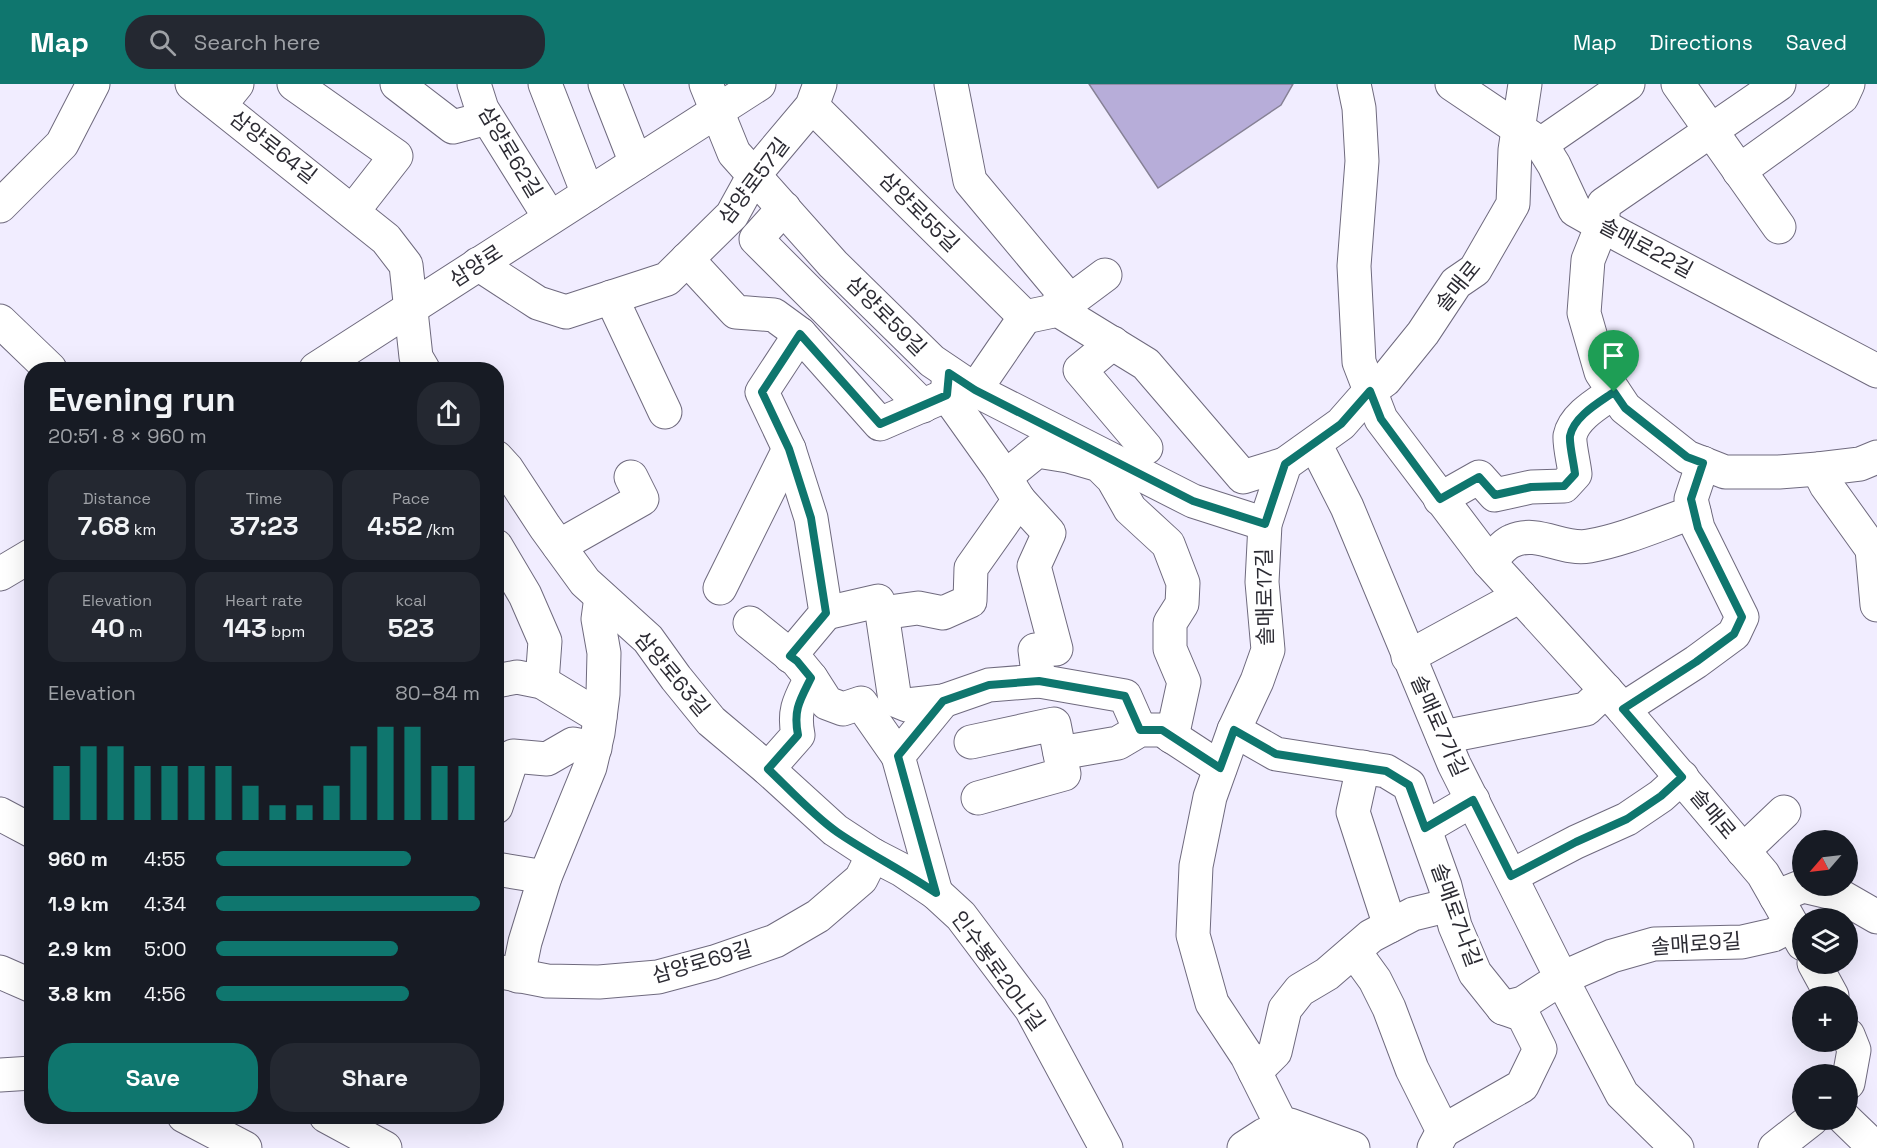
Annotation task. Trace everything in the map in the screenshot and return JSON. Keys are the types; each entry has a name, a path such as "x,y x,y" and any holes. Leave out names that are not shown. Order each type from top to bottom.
{"street":[{"path":"0,206 62,144 93,84"},
{"name":"삼양로64길","path":"192,84 228,95 352,211 387,239 406,266 410,308"},
{"path":"294,84 396,156 352,211"},
{"path":"397,84 453,127 487,118"},
{"name":"삼양로62길","path":"474,84 487,118 550,218"},
{"path":"545,84 588,194"},
{"path":"606,84 636,163"},
{"name":"삼양로","path":"334,362 410,308 636,163 712,97 759,84"},
{"path":"951,84 970,181 1061,290 1058,310"},
{"name":"솔매로","path":"1354,84 1359,108 1362,161 1354,266 1359,363 1381,419 1489,562 1615,699 1763,874 1792,924"},
{"name":"솔매로22길","path":"1452,84 1530,137 1554,165 1575,210 1877,371"},
{"name":"솔매로","path":"1370,391 1385,380 1423,333 1456,283 1475,270 1513,204 1515,150 1530,137 1525,84"},
{"path":"1530,137 1628,84"},
{"path":"1678,84 1779,227"},
{"path":"1779,84 1604,204 1602,225 1588,260 1584,313 1601,372 1625,408 1687,457 1725,472 1818,469 1860,464 1877,457"},
{"path":"1739,171 1842,97 1848,84"},
{"name":"삼양로57길","path":"478,264 538,303 566,312 667,279 732,215 754,175 816,95"},
{"name":"삼양로55길","path":"816,95 1025,317"},
{"name":"삼양로59길","path":"712,97 734,153 833,264 932,361 948,391 1137,458 1193,501 1265,524"},
{"path":"687,259 736,312 774,315 800,334 880,424 948,391 1025,317 1058,310 1105,275"},
{"path":"611,297 665,412"},
{"path":"410,308 416,357 419,362"},
{"path":"1058,310 1146,364 1243,477 1285,464 1316,444 1341,424 1370,391"},
{"path":"0,321 43,362"},
{"path":"768,769 798,735 795,720 800,700 800,667 826,613 811,518 789,449 762,392 800,334"},
{"path":"1113,344 1080,370 1137,458 1182,406"},
{"path":"948,391 1012,489 1049,533 1034,566 1056,649 1035,650 1039,681"},
{"path":"1440,499 1479,477 1495,495 1531,487 1564,486 1575,474 1570,436 1577,422 1595,405 1614,392"},
{"name":"솔매로7가길","path":"1316,444 1347,507 1443,737 1562,978 1622,1094 1677,1148"},
{"path":"720,588 789,449"},
{"path":"882,613 918,608 943,613 970,600 971,568 1012,489 1037,451 1068,456 1099,465 1113,479 1130,509 1168,544 1183,583 1182,604 1170,623 1170,649 1184,682 1172,736"},
{"path":"1443,737 1586,709 1615,699 1696,662 1734,634 1742,617 1709,554 1698,528 1691,499 1703,463"},
{"name":"솔매로17길","path":"1285,464 1265,524 1262,582 1268,650 1209,797 1196,866 1193,935 1212,1003 1255,1072 1288,1138"},
{"name":"삼양로63길","path":"504,466 585,582 648,639 711,721 835,830 873,855"},
{"path":"1818,469 1826,485 1835,521 1872,549 1877,604"},
{"path":"559,546 642,499 631,477"},
{"path":"1489,562 1511,541 1533,536 1567,545 1586,547 1694,512"},
{"path":"0,574 24,560"},
{"path":"504,575 508,590 545,641 542,682"},
{"path":"1408,657 1520,596"},
{"path":"507,974 525,942 545,877 590,767 598,733 604,653 598,619 601,597"},
{"path":"826,613 878,601 882,613 895,700 908,705 943,701 989,685 1039,681 1125,696 1140,730"},
{"path":"750,623 800,667 827,703 843,709 861,703 898,756 936,893"},
{"path":"504,679 517,677 542,682 598,733"},
{"path":"898,756 943,701"},
{"path":"971,742 1054,724 1065,774 978,798"},
{"path":"1060,753 1118,743 1140,730 1162,730 1220,768"},
{"name":"솔매로7나길","path":"1234,730 1276,754 1386,771 1409,785 1445,886 1455,926 1475,973 1503,1008 1523,1015 1540,1049 1522,1086 1438,1139 1389,1008 1375,980 1354,951"},
{"path":"504,783 513,756 547,759 598,733"},
{"path":"1363,766 1353,812 1390,926"},
{"name":"솔매로","path":"1511,876 1576,842 1627,819 1661,796 1682,777"},
{"path":"1425,828 1473,800"},
{"name":"솔매로","path":"1743,851 1784,812"},
{"path":"0,814 24,827"},
{"name":"인수봉로20나길","path":"873,855 902,870 936,893 961,916 1031,1009 1106,1148"},
{"name":"삼양로69길","path":"507,974 547,981 599,982 658,977 714,962 775,941 818,916 861,879 873,855"},
{"path":"504,870 545,877"},
{"path":"1776,897 1803,886 1837,894 1877,917"},
{"path":"1255,1072 1275,1052 1285,1009 1300,990 1327,974 1371,936 1413,914 1449,905"},
{"name":"솔매로9길","path":"1503,1008 1523,1003 1562,978 1612,956 1654,944 1742,942 1773,935 1792,934"},
{"path":"0,972 24,982"},
{"path":"0,1075 24,1074"},
{"path":"199,1124 245,1148"},
{"path":"341,1124 385,1148"},
{"path":"1244,1148 1264,1135 1288,1138 1290,1125 1353,1148"},
{"path":"1775,1148 1798,1130"},
{"path":"1856,1130 1875,1148"}],"building":[{"path":"1089,84 1293,84 1281,105 1158,188"}],"route":[{"path":"800,334 880,424 947,395 949,373 975,390 1193,501 1265,524 1285,464 1341,424 1370,391 1381,419 1440,499 1479,477 1495,495 1531,487 1564,486 1575,474 1570,436 1577,422 1595,405 1614,392 1625,408 1687,457 1703,463 1691,499 1698,528 1742,617 1734,634 1696,662 1623,709 1682,777 1661,796 1627,819 1576,842 1511,876 1473,800 1425,828 1409,785 1386,771 1276,754 1234,730 1220,768 1162,730 1140,730 1125,696 1039,681 989,685 943,701 898,756 936,893 835,830 768,769 798,735 795,720 800,700 811,678 790,656 826,613 811,518 789,449 762,392 800,334"}]}
